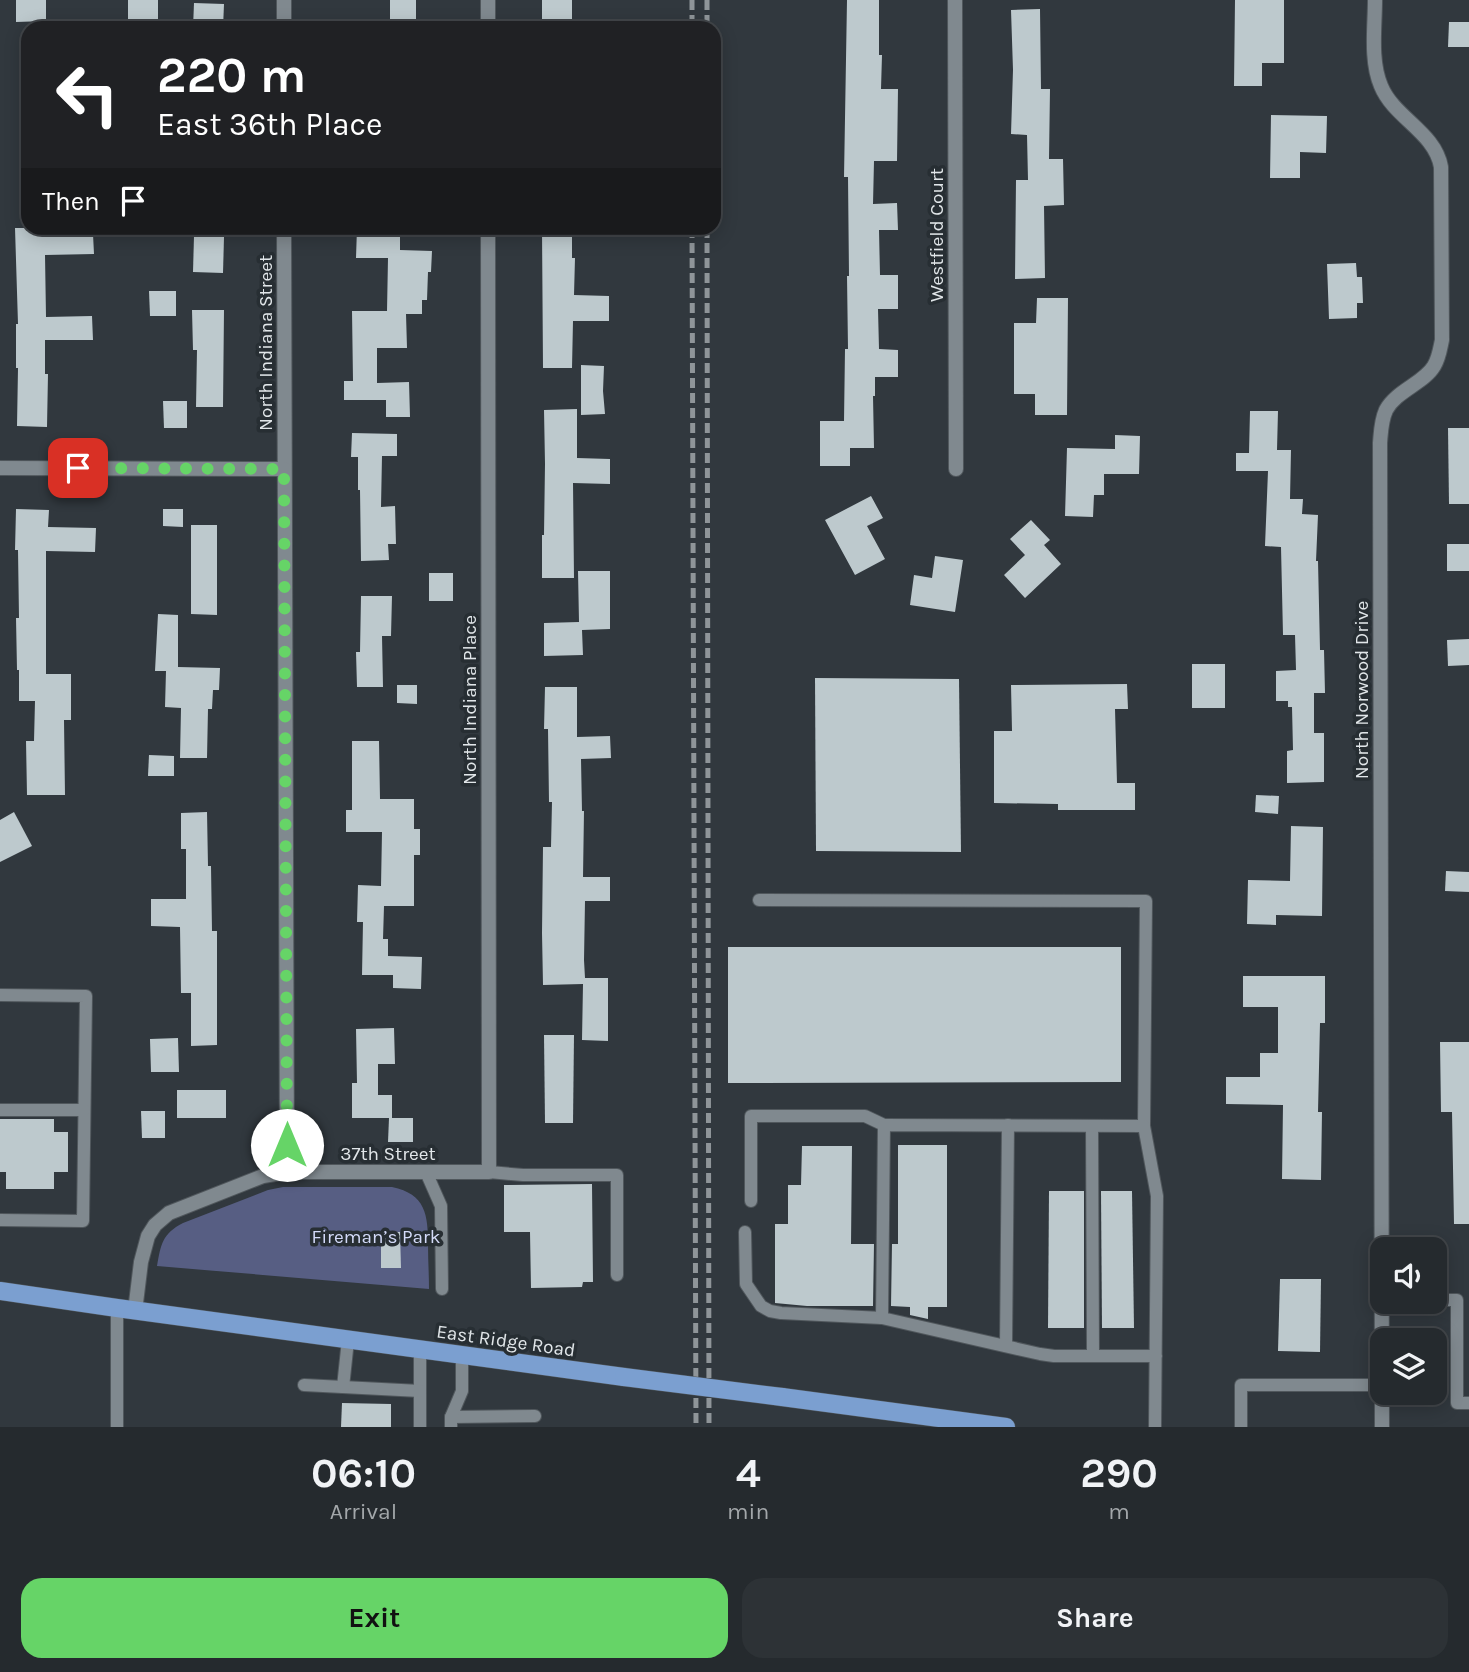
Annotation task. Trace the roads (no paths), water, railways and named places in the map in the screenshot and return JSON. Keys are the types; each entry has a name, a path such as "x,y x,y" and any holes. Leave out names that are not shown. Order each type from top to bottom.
{"main road":[{"name":"East Ridge Road","path":"0,1291 1006,1427"}],"street":[{"path":"284,0 284,21"},
{"path":"488,0 488,21"},
{"name":"Westfield Court","path":"955,0 956,469"},
{"name":"North Norwood Drive","path":"1375,0 1375,57 1380,84 1394,107 1439,155 1442,340 1433,368 1395,398 1387,408 1382,421 1380,443 1381,1237"},
{"name":"North Indiana Street","path":"284,235 287,1172"},
{"name":"North Indiana Place","path":"488,235 489,1172"},
{"path":"0,467 284,469"},
{"name":"37th Street","path":"126,1310 148,1236 155,1225 169,1213 185,1206 264,1176 287,1172 489,1172"},
{"name":"North Norwood Drive","path":"1382,1405 1382,1427"}],"lane":[{"path":"759,900 1146,901 1144,1126 1157,1196 1155,1427"},
{"path":"0,995 86,996 83,1221 0,1220"},
{"path":"0,1110 84,1110"},
{"path":"751,1201 751,1115 865,1115 884,1125 1144,1126"},
{"path":"882,1318 884,1125"},
{"path":"1006,1346 1007,1125"},
{"path":"1092,1126 1093,1356"},
{"path":"426,1172 441,1206 442,1289"},
{"path":"489,1172 523,1175 617,1175 617,1275"},
{"path":"745,1232 746,1284 761,1306 770,1311 882,1318 1054,1356 1156,1356"},
{"path":"1447,1300 1457,1300 1457,1403 1469,1403"},
{"path":"117,1427 126,1310"},
{"path":"343,1387 348,1339"},
{"path":"420,1349 420,1427"},
{"path":"462,1355 462,1391 451,1422 535,1416"},
{"path":"1241,1427 1241,1384 1370,1385"},
{"path":"304,1385 420,1391"}],"railway":[{"path":"692,0 692,21"},
{"path":"707,0 707,21"},
{"path":"692,235 696,1427"},
{"path":"707,235 709,1427"}],"park label":[{"name":"Fireman’s Park","path":"376,1236"}]}
